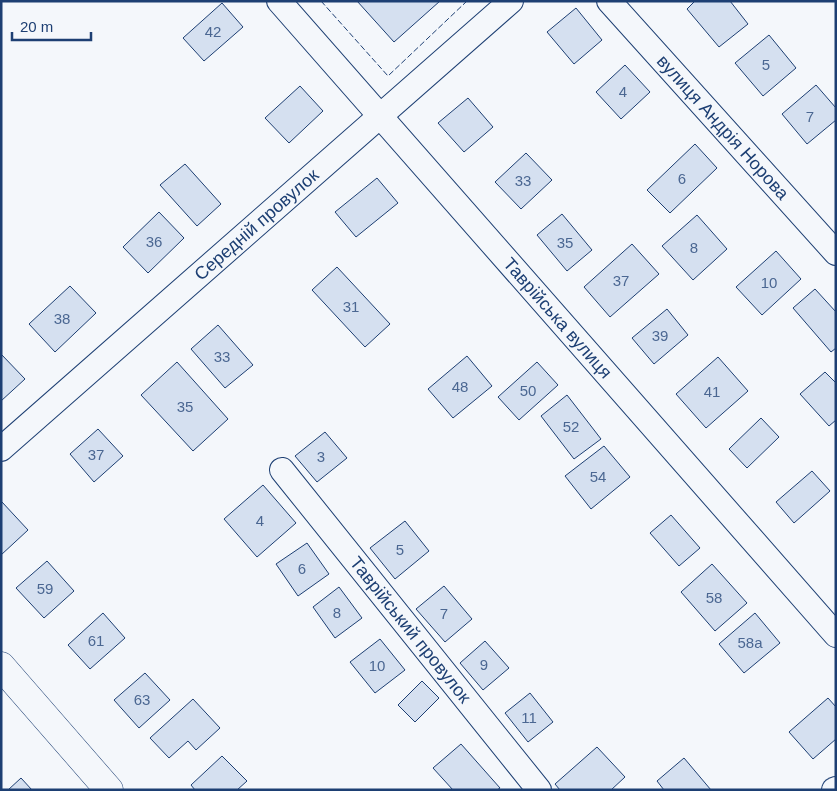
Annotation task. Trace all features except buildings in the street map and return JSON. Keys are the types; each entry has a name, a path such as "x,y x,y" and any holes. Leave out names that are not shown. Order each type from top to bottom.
{"street":[{"name":"Таврійська вулиця","path":"279,1 836,635"},
{"name":"Середній провулок","path":"1,449 511,1"},
{"name":"вулиця Андрія Норова","path":"609,1 836,253"},
{"name":"Таврійський провулок","path":"282,470 539,790"},
{"path":"1,666 110,790"}],"fence":[{"path":"321,1 388,76 467,1"}]}
